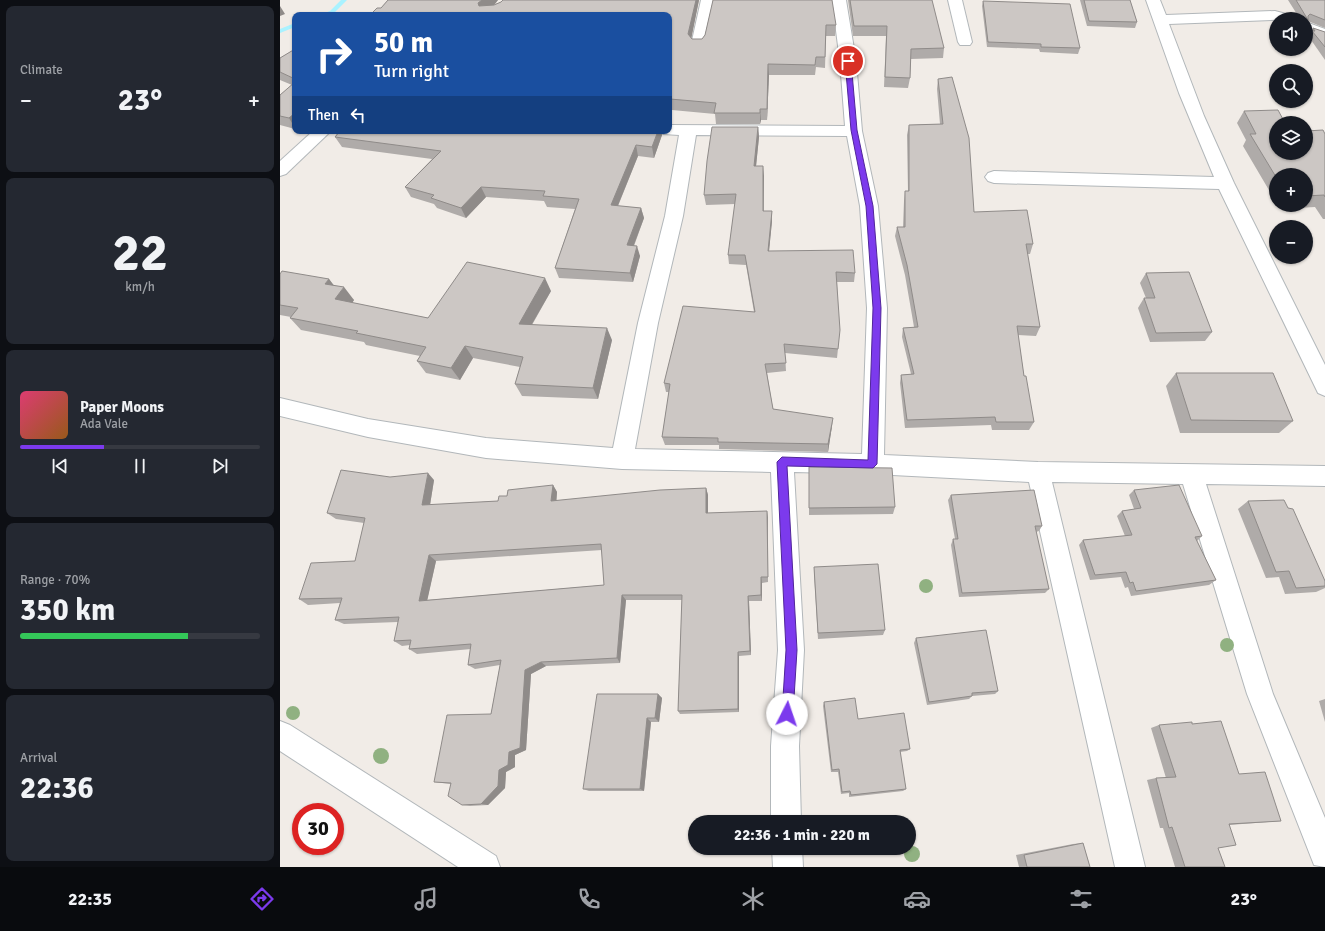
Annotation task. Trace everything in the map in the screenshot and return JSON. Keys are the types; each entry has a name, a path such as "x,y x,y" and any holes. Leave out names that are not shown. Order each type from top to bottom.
{"street":[{"path":"698,44 708,0"},
{"path":"840,0 848,61 854,130 869,206 877,308 873,464"},
{"path":"955,0 966,42"},
{"path":"1153,0 1225,183 1310,353 1325,387"},
{"path":"1160,20 1269,15"},
{"path":"1313,29 1325,35"},
{"path":"622,459 648,323 674,216 678,131 854,130"},
{"path":"280,170 320,134"},
{"path":"994,177 1225,183"},
{"path":"280,407 368,428 486,448 622,459 873,464 1038,472 1325,476"},
{"path":"782,462 791,650 785,746 786,815"},
{"path":"1038,472 1130,867"},
{"path":"1191,473 1260,694 1325,854"},
{"path":"280,736 485,867"},
{"path":"787,855 788,867"}],"building":[{"path":"388,0 482,0 478,3 479,6 494,5 503,0 696,0 688,34 692,39 702,39 705,35 713,0 832,0 836,25 826,25 825,57 816,57 815,65 768,64 767,109 760,109 760,113 714,113 716,103 672,99 672,12 373,12 377,8 381,8"},
{"path":"850,0 932,0 944,48 911,49 910,78 885,77 887,26 854,26"},
{"path":"1084,0 1130,0 1137,22 1089,21"},
{"path":"1296,0 1325,0 1325,20 1313,15 1313,12 1303,12"},
{"path":"983,1 1070,4 1080,48 1041,47 1041,44 988,42"},
{"path":"1313,28 1325,32 1325,47 1313,32 1315,31"},
{"path":"292,51 292,78 280,72 280,58"},
{"path":"952,77 969,138 974,212 1027,210 1033,244 1026,244 1040,327 1017,326 1024,376 1026,376 1034,422 996,422 995,417 907,420 901,375 914,374 903,328 918,327 907,265 897,227 905,227 905,191 909,191 909,125 943,124 938,79"},
{"path":"292,85 292,116 289,118 280,116 280,95"},
{"path":"1278,110 1281,116 1269,116 1269,160 1313,160 1313,131 1323,130 1325,134 1325,197 1324,195 1313,196 1313,168 1271,168 1250,134 1256,134 1244,111"},
{"path":"712,127 758,127 754,166 763,166 763,211 772,211 768,251 853,250 855,273 836,272 840,330 838,349 784,344 786,363 765,364 773,409 833,418 828,444 718,442 718,438 662,437 670,384 664,383 683,306 755,312 745,255 728,255 736,194 704,195"},
{"path":"338,134 657,134 652,147 636,145 611,205 641,208 627,245 637,246 630,273 555,268 579,199 543,196 545,191 481,187 461,208 431,198 434,195 405,187 441,151 335,137"},
{"path":"467,262 545,278 519,324 607,328 593,388 515,384 523,357 465,346 451,368 417,361 426,347 356,333 358,331 290,318 298,308 280,305 280,274 282,271 329,279 325,284 344,287 335,299 428,318"},
{"path":"1189,272 1212,332 1156,333 1144,298 1155,298 1146,273"},
{"path":"1176,373 1273,373 1293,421 1191,420"},
{"path":"809,467 892,468 895,507 809,508"},
{"path":"341,470 390,477 428,473 422,505 498,501 499,496 507,496 508,490 553,485 551,501 660,490 706,488 706,513 767,511 768,577 761,577 761,595 748,596 750,651 738,652 738,709 678,711 682,595 622,595 617,658 541,662 525,670 520,748 509,752 508,765 499,770 498,786 481,804 462,805 448,796 451,783 434,782 447,715 491,714 501,660 468,665 471,644 409,649 411,640 394,641 399,617 335,620 342,598 299,599 311,563 355,561 365,518 327,513","holes":["601,544 604,585 419,601 429,555"]},
{"path":"1179,485 1202,536 1195,537 1216,580 1136,591 1133,582 1130,583 1126,572 1095,575 1083,540 1132,535 1122,511 1141,508 1134,490"},
{"path":"1034,490 1042,526 1035,526 1049,589 962,593 953,539 958,539 951,495"},
{"path":"1284,500 1288,508 1293,509 1325,581 1325,586 1296,588 1289,571 1276,572 1248,501"},
{"path":"878,564 885,630 818,633 814,567"},
{"path":"986,630 998,691 972,693 972,696 929,702 916,638"},
{"path":"597,694 658,694 655,718 647,718 640,789 583,789"},
{"path":"855,698 858,719 904,713 910,749 900,750 906,789 851,795 850,791 842,792 839,769 832,770 824,702"},
{"path":"1221,721 1239,774 1265,772 1281,821 1229,824 1236,845 1218,848 1225,867 1185,867 1172,827 1169,828 1156,778 1176,777 1159,725"},
{"path":"1083,843 1090,867 1027,867 1024,855"}],"waterway":[{"path":"332,12 344,0"},
{"path":"280,31 292,26"}],"route":[{"path":"787,714 791,650 782,462 873,464 877,308 869,206 854,130 848,61"}]}
